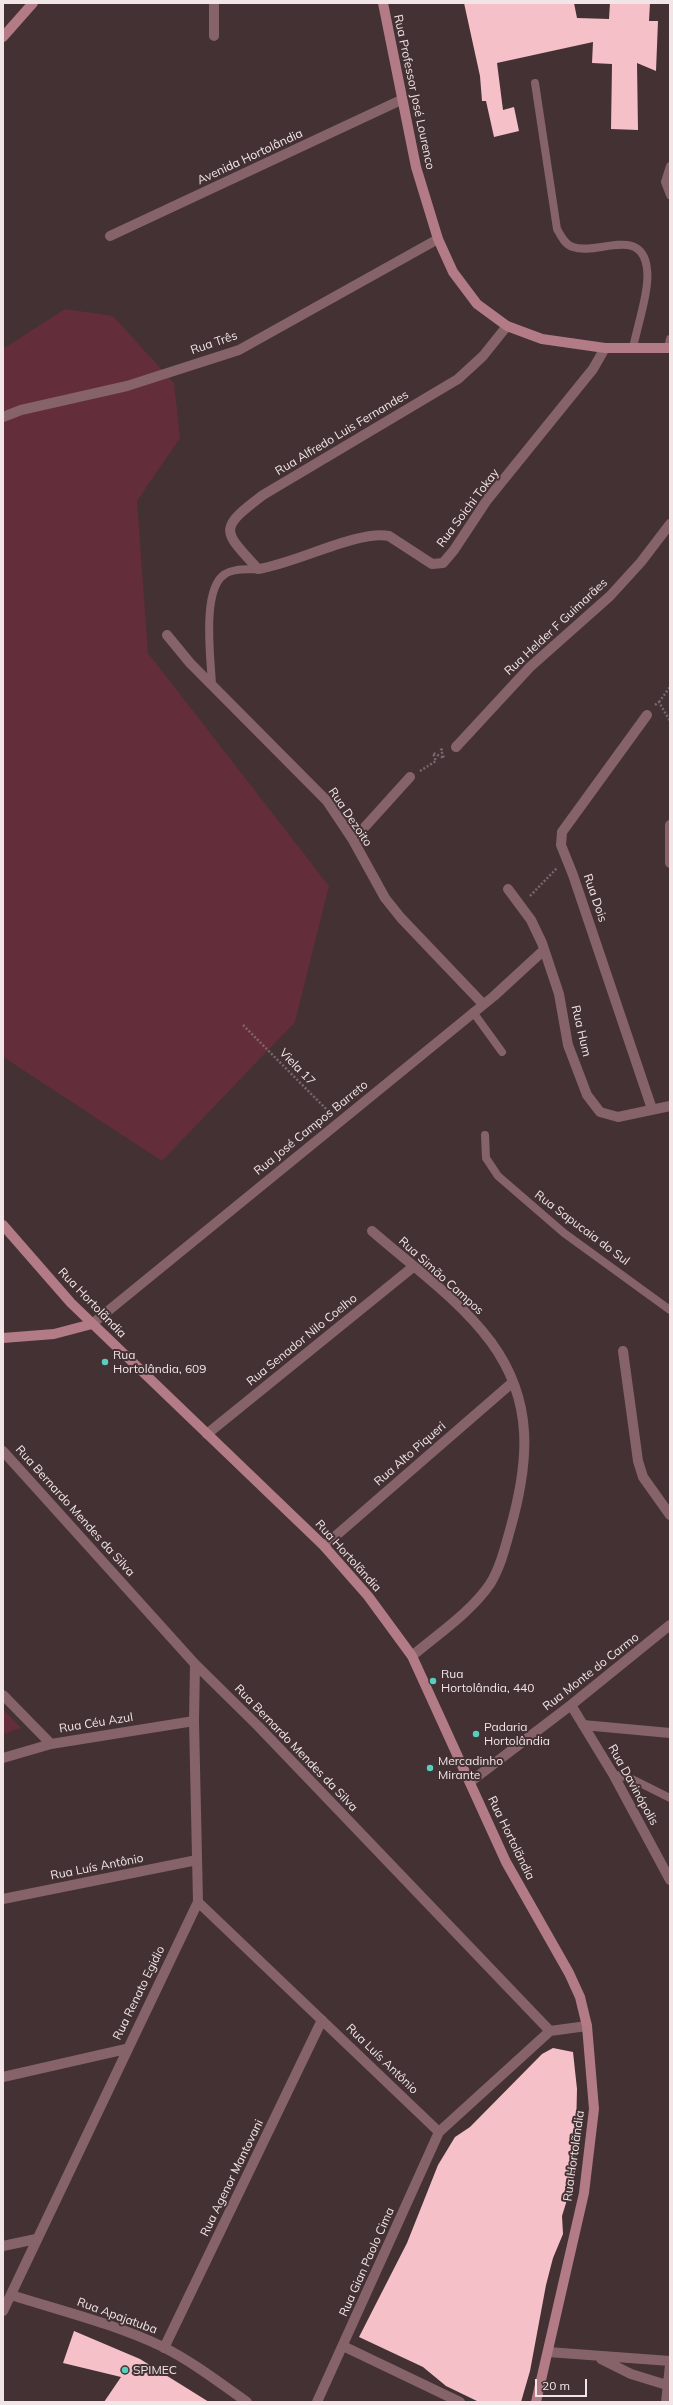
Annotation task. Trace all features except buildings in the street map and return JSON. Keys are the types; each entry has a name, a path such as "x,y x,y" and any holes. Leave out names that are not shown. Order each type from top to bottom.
{"street":[{"path":"3,37 33,3"},
{"path":"214,3 214,36"},
{"name":"Rua Professor José Lourenco","path":"383,3 401,100 416,167 438,239 453,272 477,304 507,326 542,339 605,348 633,348 669,345"},
{"name":"Avenida Hortolândia","path":"110,236 401,100"},
{"name":"Rua Três","path":"3,417 21,410 127,386 239,350 438,239"},
{"name":"Rua Alfredo Luis Fernandes","path":"258,569 232,541 228,533 236,517 263,495 458,379 483,356 507,326"},
{"name":"Rua Soichi Tokay","path":"258,569 274,567 356,539 381,534 389,536 432,564 443,562 454,550 487,500 593,368 605,348"},
{"name":"Rua Helder F Guimarães","path":"456,747 530,667 610,596 641,562 670,524"},
{"name":"Rua Dezoito","path":"167,635 190,663 327,801 353,840 368,871 400,918 483,1004"},
{"name":"Rua Dois","path":"647,715 562,832 561,845 652,1109"},
{"path":"353,840 410,777"},
{"path":"670,825 670,863"},
{"name":"Rua Hum","path":"508,890 531,920 544,950 559,994 568,1045 587,1094 600,1112 618,1117 670,1106"},
{"name":"Rua José Campos Barreto","path":"92,1324 483,1004 544,950"},
{"name":"Rua Hortolãndia","path":"3,1225 92,1324 324,1546 368,1596 412,1656 506,1862 569,1973 580,1997 587,2026 594,2109 589,2163 536,2402"},
{"name":"Rua Simão Campos","path":"372,1231 468,1316 492,1343 513,1382 522,1413 526,1442 521,1491 502,1558 490,1584 464,1612 412,1656"},
{"name":"Rua Senador Nilo Coelho","path":"207,1434 413,1267"},
{"path":"3,1338 54,1334 92,1324"},
{"path":"623,1351 638,1461 643,1478 670,1515"},
{"name":"Rua Alto Piqueri","path":"324,1546 513,1382"},
{"name":"Rua Bernardo Mendes da Silva","path":"3,1451 195,1664 258,1726 550,2031"},
{"name":"Rua Monte do Carmo","path":"470,1782 571,1705 670,1625"},
{"name":"Rua Renato Egidio","path":"3,2311 126,2049 198,1902 194,1721 195,1664"},
{"path":"3,1695 51,1744"},
{"name":"Rua Davinópolis","path":"571,1705 613,1774 670,1880"},
{"name":"Rua Céu Azul","path":"3,1758 51,1744 194,1721"},
{"path":"583,1726 670,1734"},
{"name":"Rua Luís Antônio","path":"3,1899 197,1860"},
{"name":"Rua Luís Antônio","path":"198,1902 439,2132"},
{"name":"Rua Agenor Mantovani","path":"164,2348 322,2020"},
{"path":"439,2132 550,2031 587,2026"},
{"path":"3,2077 126,2049"},
{"name":"Rua Gian Paolo Cima","path":"317,2402 439,2132"},
{"path":"3,2246 36,2239"},
{"name":"Rua Apajatuba","path":"11,2295 129,2332 164,2348 212,2376 247,2402"},
{"path":"343,2346 460,2402"},
{"path":"548,2352 598,2357 670,2361"},
{"path":"598,2357 631,2374 669,2386"},
{"path":"666,2402 669,2386 670,2365"}],"lane":[{"path":"535,83 557,229 563,240 571,247 581,249 619,244 629,245 638,250 645,260 647,281 633,348"},
{"path":"670,166 665,182 670,195"},
{"path":"212,685 209,633 215,586 221,576 231,571 258,569"},
{"path":"473,1012 502,1052"},
{"name":"Rua Sapucaia do Sul","path":"485,1135 486,1158 498,1176 564,1233 670,1310"},
{"path":"613,1774 632,1779 670,1798"}],"path":[{"path":"659,702 670,687"},
{"path":"410,777 436,761 433,753 435,752 442,759 445,756 441,750 442,748 456,747"},
{"path":"521,905 566,858"},
{"name":"Viela 17","path":"243,1025 339,1122"}],"shaded area":[{"path":"65,309 113,316 174,383 180,438 137,501 148,653 329,886 295,1022 162,1161 3,1057 3,349"},
{"path":"3,1709 21,1728 3,1734"}],"place":[{"name":"Rua Hortolândia, 609","path":"105,1362"},
{"name":"Rua Hortolândia, 440","path":"433,1681"},
{"name":"Padaria Hortolândia","path":"476,1734"},
{"name":"Mercadinho Mirante","path":"430,1768"},
{"name":"SPIMEC","path":"125,2370"}]}
